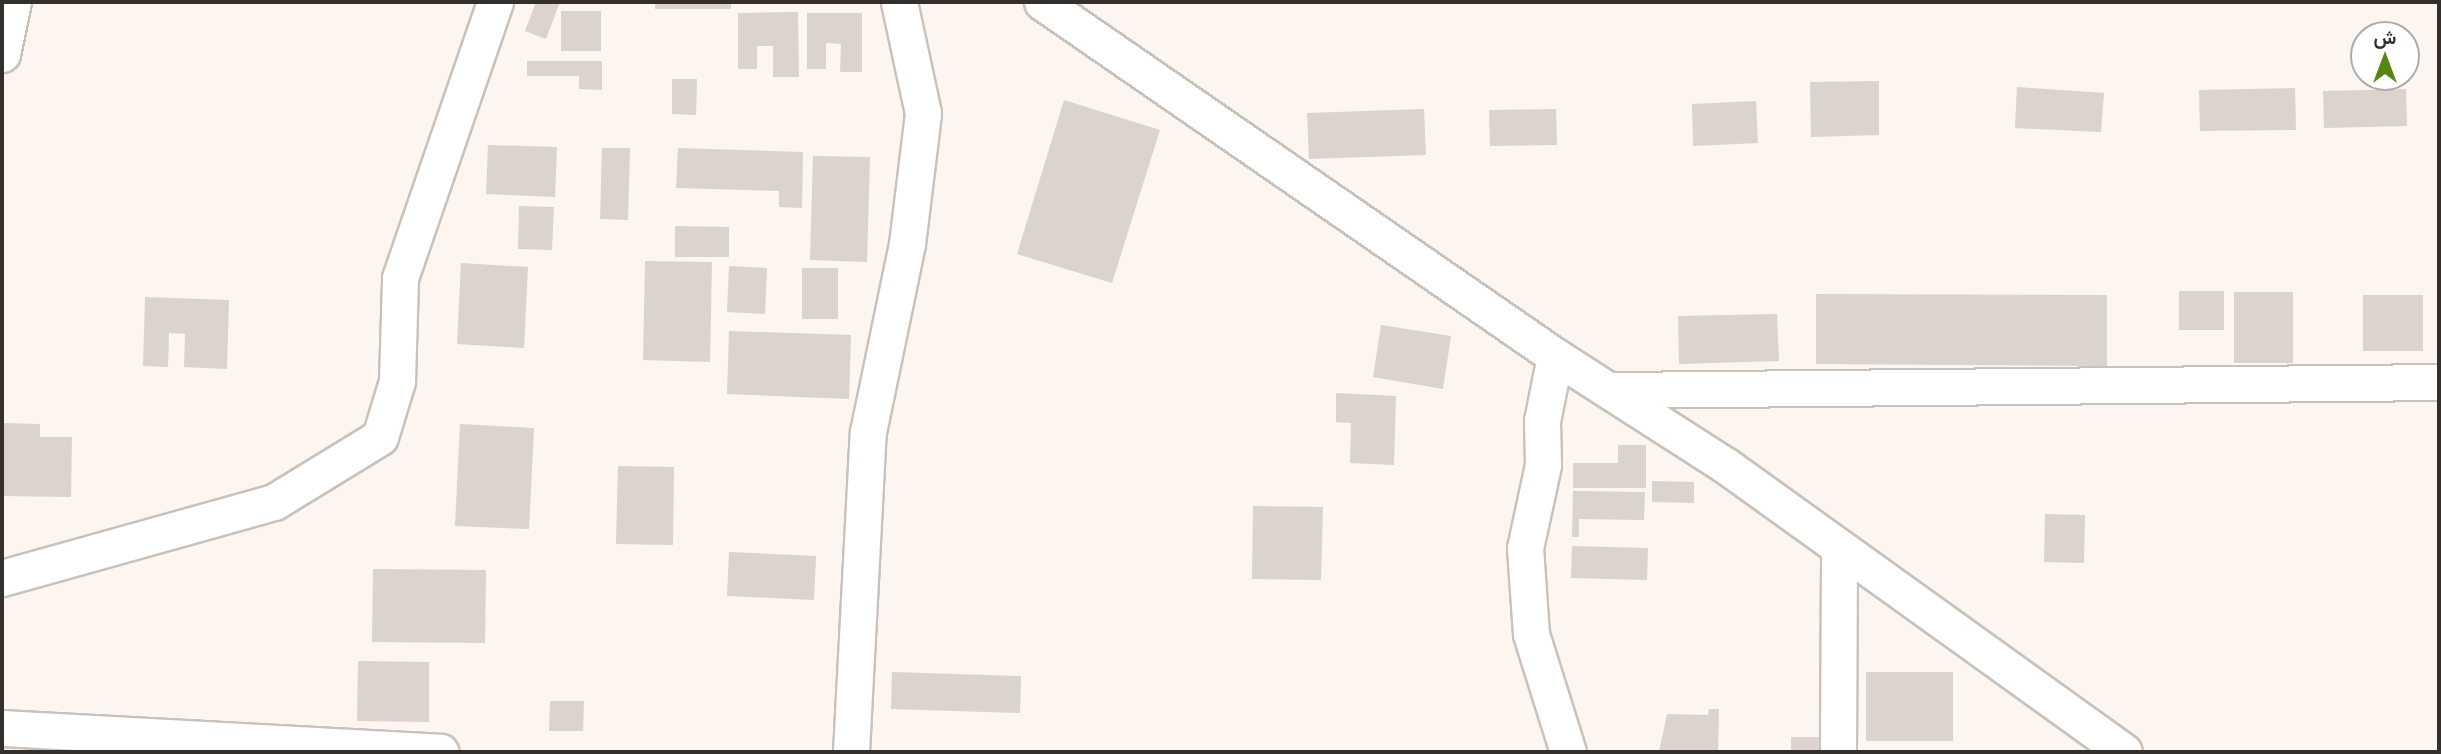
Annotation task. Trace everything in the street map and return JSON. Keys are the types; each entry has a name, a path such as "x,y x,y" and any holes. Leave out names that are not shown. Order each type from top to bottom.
{"street":[{"path":"2,54 13,2"},
{"path":"2,578 274,502 380,437 397,381 400,278 495,2"},
{"path":"851,752 868,432 908,244 923,113 899,2"},
{"path":"1042,2 1555,356 1612,390 1839,551 2091,740 2124,752"},
{"path":"1555,356 1525,548 1531,634 1569,752"},
{"path":"1612,390 2439,382"},
{"path":"1838,752 1839,551"},
{"path":"2,728 439,752"}],"building":[{"path":"536,2 560,2 546,39 525,31"},
{"path":"655,2 731,2 731,9 655,9"},
{"path":"561,11 601,11 601,51 561,51"},
{"path":"798,12 799,77 773,77 773,46 757,46 757,69 738,69 738,13"},
{"path":"807,13 862,13 862,72 840,72 841,44 826,43 826,69 807,69"},
{"path":"527,61 602,61 602,90 579,89 579,76 527,76"},
{"path":"672,79 697,79 696,115 672,114"},
{"path":"1879,81 1879,135 1811,137 1810,82"},
{"path":"2017,87 2104,93 2101,132 2015,128"},
{"path":"2295,88 2296,130 2200,131 2199,90"},
{"path":"2323,91 2406,91 2407,126 2324,128"},
{"path":"1064,100 1160,130 1112,283 1017,254"},
{"path":"1756,101 1758,143 1693,146 1692,104"},
{"path":"1424,109 1426,155 1309,159 1307,113"},
{"path":"1556,109 1557,145 1490,146 1489,110"},
{"path":"488,145 557,147 555,197 486,194"},
{"path":"602,148 630,148 628,220 600,219"},
{"path":"678,148 803,152 802,208 779,207 779,191 676,188"},
{"path":"813,156 870,157 867,262 810,260"},
{"path":"519,206 554,207 552,250 518,249"},
{"path":"675,226 729,227 729,257 675,257"},
{"path":"645,261 712,262 710,362 643,360"},
{"path":"461,263 528,267 524,348 457,344"},
{"path":"729,266 767,268 765,314 727,312"},
{"path":"802,268 838,268 838,319 802,319"},
{"path":"2179,291 2224,291 2224,330 2179,330"},
{"path":"2234,292 2293,292 2293,363 2234,363"},
{"path":"1816,294 2107,295 2107,366 1816,364"},
{"path":"2363,295 2423,295 2423,351 2363,351"},
{"path":"145,297 229,300 227,369 184,367 185,334 169,333 168,367 143,366"},
{"path":"1777,314 1779,361 1679,364 1678,316"},
{"path":"1381,325 1451,336 1443,389 1373,377"},
{"path":"729,331 851,335 849,399 727,394"},
{"path":"1336,393 1396,396 1394,465 1350,463 1351,423 1336,422"},
{"path":"2,423 40,424 40,437 72,437 71,497 2,496"},
{"path":"460,424 534,428 529,529 455,526"},
{"path":"1618,445 1646,445 1646,488 1573,488 1573,463 1618,463"},
{"path":"618,466 674,467 673,545 616,544"},
{"path":"1652,481 1694,482 1694,503 1652,502"},
{"path":"1573,491 1645,492 1644,520 1579,519 1579,537 1572,537"},
{"path":"1253,506 1323,507 1321,580 1252,579"},
{"path":"2045,514 2085,515 2084,563 2044,562"},
{"path":"1572,546 1648,548 1647,580 1571,578"},
{"path":"729,552 816,556 814,600 727,596"},
{"path":"373,569 486,570 485,643 372,642"},
{"path":"358,661 429,662 429,722 357,721"},
{"path":"892,672 1021,676 1020,713 891,709"},
{"path":"1866,672 1953,672 1953,741 1866,741"},
{"path":"550,701 584,701 583,731 549,731"},
{"path":"1709,709 1719,709 1718,752 1659,752 1667,714 1708,715"},
{"path":"1791,737 1820,737 1820,752 1791,752"}]}
